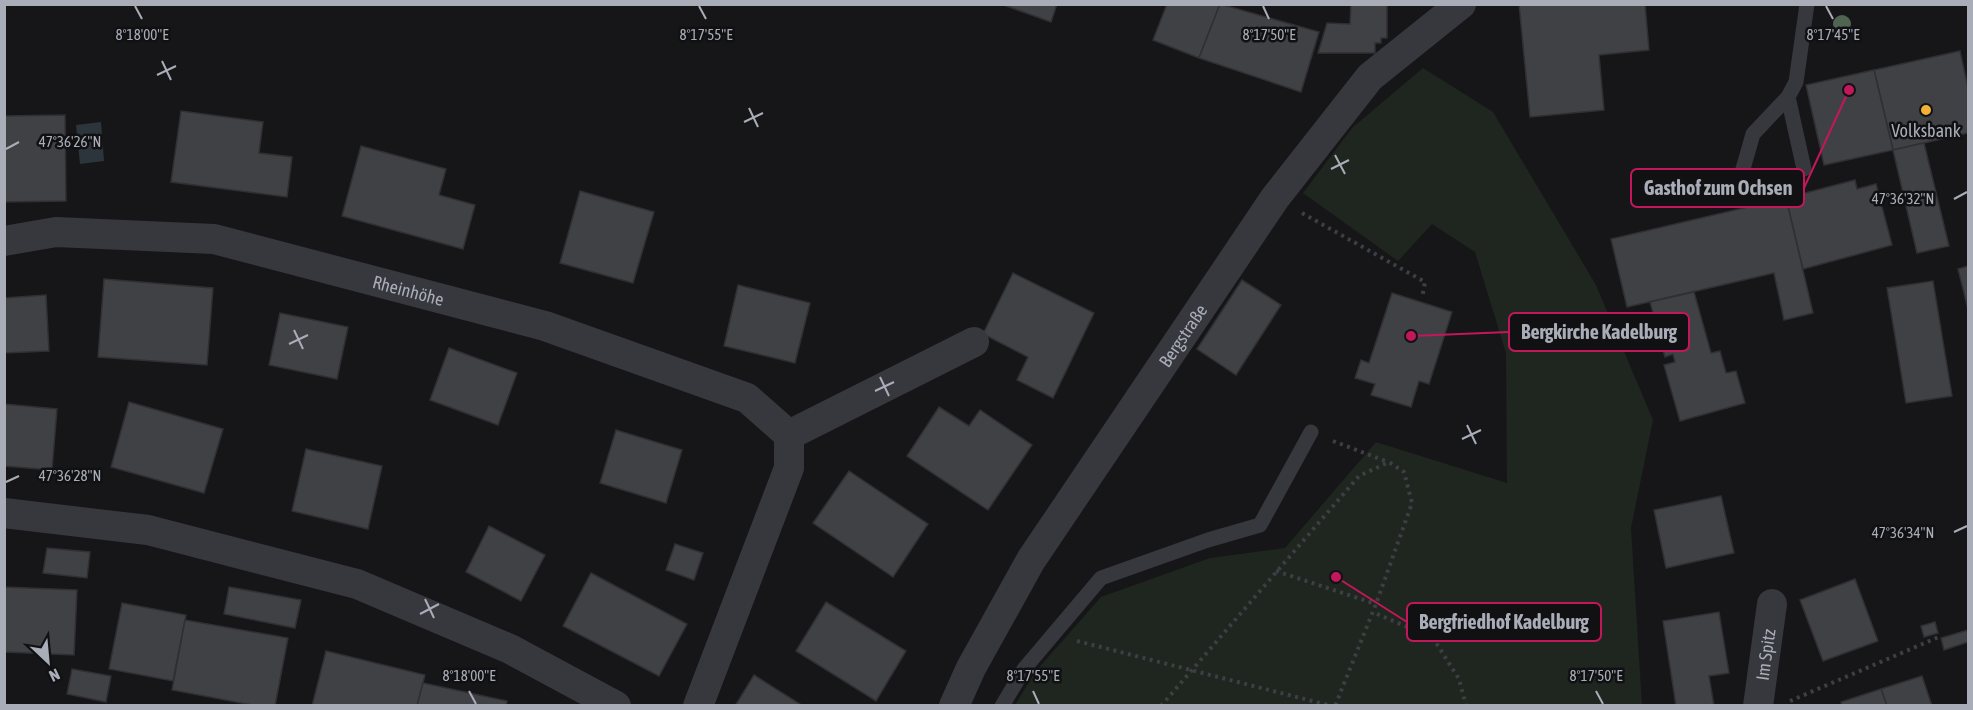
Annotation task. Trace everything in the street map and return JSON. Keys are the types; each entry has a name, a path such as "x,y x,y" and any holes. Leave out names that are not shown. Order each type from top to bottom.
{"street":[{"name":"Bergstraße","path":"954,705 971,668 1031,560 1275,198 1370,77 1461,4"},
{"name":"Rheinhöhe","path":"4,241 56,232 214,239 544,326 747,398 789,435"},
{"path":"698,705 786,478 789,468 789,435 974,342"},
{"path":"4,513 148,530 357,584 510,649 616,705"},
{"name":"Im Spitz","path":"1758,705 1772,604"}],"lane":[{"path":"1739,183 1753,134 1788,97 1796,82 1807,4"},
{"path":"1788,97 1804,170"},
{"path":"1002,705 1024,669 1101,578 1198,543 1260,525 1311,432"}],"path":[{"path":"1275,198 1425,282 1422,298"},
{"path":"1053,635 1189,671 1334,705 1376,603 1412,503 1404,472 1389,462 1311,432"},
{"path":"1161,705 1359,476 1389,462"},
{"path":"1276,571 1376,603"},
{"path":"1377,615 1433,638 1458,679 1466,705"},
{"path":"1779,705 1941,636"}],"shaded area":[{"path":"1423,68 1493,112 1596,285 1653,420 1631,528 1642,705 1015,705 1035,672 1101,597 1210,558 1285,548 1376,442 1507,483 1506,353 1475,252 1432,224 1398,261 1303,193 1352,128"},
{"path":"101,122 104,161 80,164 76,125"}],"building":[{"path":"1001,4 1057,4 1051,22"},
{"path":"1167,4 1220,4 1199,58 1153,40"},
{"path":"1220,4 1319,32 1301,92 1199,58"},
{"path":"1351,4 1387,4 1387,38 1381,38 1381,43 1375,43 1375,53 1318,53 1327,23 1350,24"},
{"path":"1519,4 1645,4 1649,50 1599,55 1604,110 1530,117"},
{"name":"Volksbank","path":"1960,51 1968,88 1968,133 1893,150 1874,70"},
{"path":"1874,70 1893,150 1824,165 1806,85"},
{"path":"181,111 263,122 259,153 292,157 287,197 171,182"},
{"path":"65,115 66,201 4,202 4,116"},
{"path":"1924,143 1949,246 1917,253 1893,150"},
{"path":"361,146 446,169 439,195 475,205 463,249 342,216"},
{"path":"1855,180 1857,189 1876,184 1892,245 1803,269 1786,198"},
{"path":"580,191 654,212 633,283 560,263"},
{"path":"1786,198 1813,313 1784,320 1774,273 1627,307 1611,239"},
{"path":"1968,266 1968,309 1958,269"},
{"path":"1013,273 1094,313 1053,398 1017,380 1028,357 983,334"},
{"path":"104,279 213,288 207,365 98,357"},
{"path":"1242,280 1281,305 1236,375 1197,349"},
{"path":"1933,281 1952,396 1906,403 1887,288"},
{"path":"738,285 810,303 795,363 724,346"},
{"path":"1694,292 1711,353 1720,351 1726,373 1736,371 1745,403 1680,421 1664,365 1675,362 1673,354 1665,357 1650,302"},
{"path":"1392,293 1452,312 1429,384 1419,381 1411,407 1371,395 1375,384 1355,378 1361,360 1369,363"},
{"path":"46,295 49,351 4,353 4,298"},
{"path":"280,313 348,327 337,379 269,365"},
{"path":"449,348 517,373 498,425 430,400"},
{"path":"129,402 223,429 204,493 111,467"},
{"path":"4,404 57,409 52,470 4,466"},
{"path":"939,407 969,426 980,410 1032,445 988,510 907,456"},
{"path":"616,430 682,450 666,503 600,483"},
{"path":"306,449 382,466 368,529 292,511"},
{"path":"849,471 928,524 893,577 813,523"},
{"path":"1721,496 1734,553 1666,568 1654,510"},
{"path":"489,526 545,555 521,601 466,572"},
{"path":"675,544 703,553 694,580 666,570"},
{"path":"47,548 90,552 87,578 43,573"},
{"path":"591,573 687,624 659,676 563,626"},
{"path":"1855,579 1878,641 1823,661 1800,600"},
{"path":"4,587 77,590 74,655 4,652"},
{"path":"229,587 301,600 295,628 224,614"},
{"path":"826,602 906,651 876,701 796,651"},
{"path":"122,603 186,615 173,681 109,669"},
{"path":"1719,612 1729,673 1709,676 1714,706 1676,706 1663,621"},
{"path":"185,620 288,638 275,706 257,706 172,690"},
{"path":"1935,622 1938,633 1924,637 1921,626"},
{"path":"1968,630 1968,642 1944,650 1941,638"},
{"path":"326,651 425,675 417,706 312,706"},
{"path":"72,669 111,676 106,702 67,694"},
{"path":"754,675 803,706 735,706"},
{"path":"1922,676 1932,706 1887,706 1881,689"},
{"path":"423,683 507,701 506,706 417,706"},
{"path":"1881,689 1887,706 1842,706 1841,702"}],"place":[{"name":"Gasthof zum Ochsen","path":"1849,90"},
{"name":"Volksbank","path":"1926,110"},
{"name":"Bergkirche Kadelburg","path":"1411,336"},
{"name":"Bergfriedhof Kadelburg","path":"1336,577"}]}
